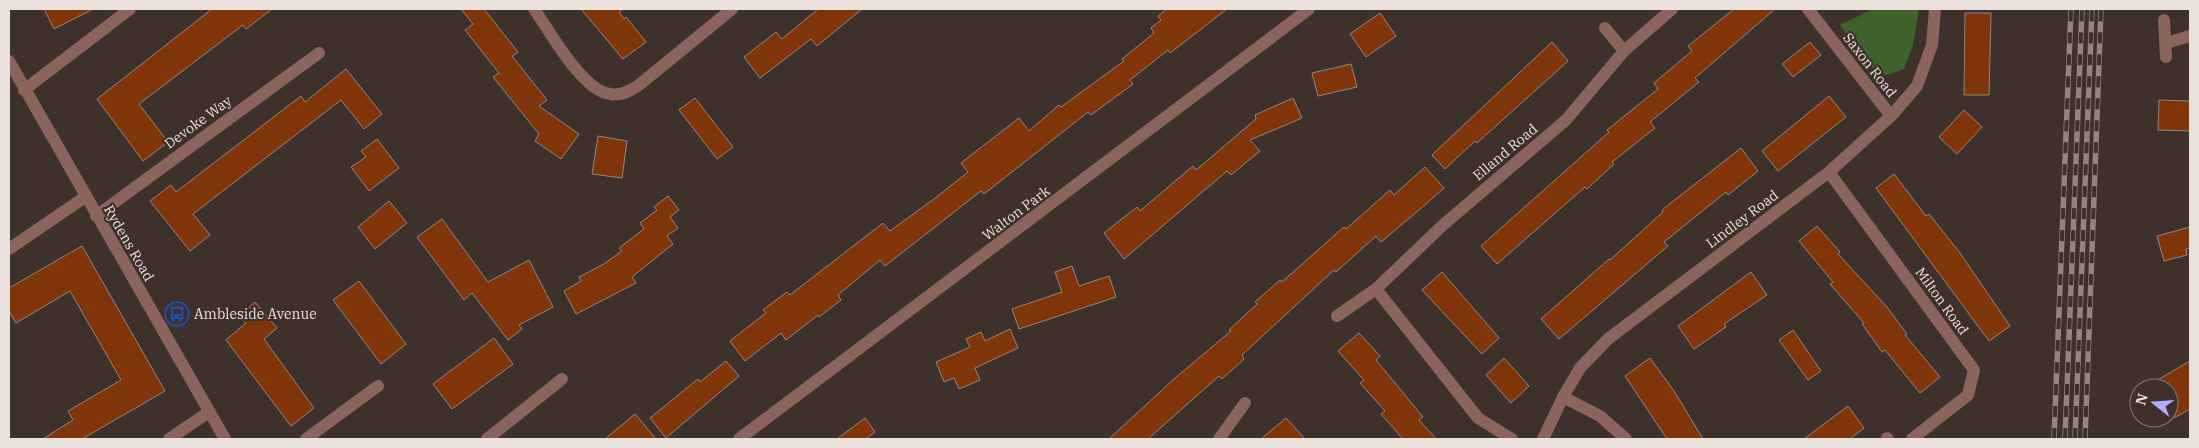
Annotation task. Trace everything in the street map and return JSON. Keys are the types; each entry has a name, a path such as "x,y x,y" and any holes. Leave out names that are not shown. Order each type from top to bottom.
{"street":[{"path":"24,90 130,9"},
{"path":"534,9 585,80 597,90 611,94 625,94 639,86 732,9"},
{"name":"Walton Park","path":"739,439 1309,9"},
{"path":"1605,28 1624,51 1672,9"},
{"name":"Saxon Road","path":"1808,9 1891,116"},
{"name":"Lindley Road","path":"1543,439 1563,396 1580,368 1608,339 1829,172 1891,116 1917,86 1932,45 1935,9"},
{"path":"2164,20 2166,57"},
{"path":"2166,43 2190,36"},
{"name":"Elland Road","path":"1336,316 1376,289 1443,225 1566,120 1624,51"},
{"name":"Devoke Way","path":"96,216 319,53"},
{"name":"Rydens Road","path":"9,61 225,439"},
{"name":"Milton Road","path":"1829,172 1974,370 1968,395 1912,439"},
{"path":"9,249 85,197"},
{"path":"1376,289 1478,418 1512,439"},
{"path":"487,439 562,379"},
{"path":"306,439 378,386"},
{"path":"1563,396 1600,416 1626,439"},
{"path":"1219,439 1246,402"},
{"path":"169,439 209,412"}],"green space":[{"path":"1873,9 1919,9 1913,45 1904,69 1887,75 1869,66 1840,25"}],"building":[{"path":"44,9 93,9 54,29"},
{"path":"212,9 272,9 246,29 243,25 139,104 168,142 143,161 97,99"},
{"path":"461,9 484,9 518,52 512,56 547,100 539,106 579,134 561,159 535,141 539,134 493,77 499,73 465,30 473,24"},
{"path":"581,9 623,9 619,12 624,19 626,17 646,42 623,59"},
{"path":"818,9 862,9 817,46 811,39 760,78 744,57 776,32 782,39"},
{"path":"1167,9 1227,9 1170,53 1168,50 1130,80 1133,84 1091,115 1088,112 984,194 981,191 885,266 880,260 838,295 841,300 819,317 818,315 786,340 781,333 745,361 730,341 766,313 763,310 787,292 790,295 883,223 890,231 938,196 968,172 961,163 1019,118 1029,131 1059,105 1061,107 1124,61 1122,59 1154,33 1151,28 1161,20 1158,16"},
{"path":"1734,9 1775,9 1695,78 1699,82 1650,122 1655,128 1612,162 1614,164 1587,189 1585,187 1497,264 1481,246 1609,132 1607,130 1658,89 1654,83 1692,51 1688,46"},
{"path":"1380,13 1396,36 1366,57 1350,34"},
{"path":"1965,13 1991,13 1989,95 1964,95"},
{"path":"1552,42 1568,61 1477,143 1475,141 1445,169 1432,155"},
{"path":"1810,42 1821,55 1793,77 1782,64"},
{"path":"1351,64 1357,87 1318,96 1312,73"},
{"path":"346,69 382,114 364,129 341,100 193,214 210,235 190,251 150,201 171,185 176,192 301,96 305,102"},
{"path":"1829,96 1846,117 1778,171 1762,151"},
{"path":"695,98 733,147 717,159 679,110"},
{"path":"1293,98 1302,118 1250,140 1260,151 1231,175 1227,171 1124,259 1104,233 1137,207 1140,211 1193,166 1196,170 1256,119 1255,115"},
{"path":"2159,100 2190,101 2190,131 2158,130"},
{"path":"1964,110 1982,127 1957,154 1939,137"},
{"path":"598,136 627,141 622,178 592,174"},
{"path":"377,139 399,168 369,191 351,167 366,157 361,151"},
{"path":"1741,148 1758,171 1728,195 1726,192 1664,242 1668,246 1559,339 1541,319 1610,260 1663,212 1662,210"},
{"path":"1425,167 1444,188 1419,210 1381,242 1376,236 1336,272 1334,270 1242,355 1244,359 1222,379 1219,376 1148,439 1109,439 1174,379 1231,331 1229,330 1257,304 1255,302 1280,280 1282,282 1344,227 1346,229 1390,190 1394,195"},
{"path":"1894,174 1926,216 1929,214 1960,253 2010,326 1989,341 1876,188"},
{"path":"668,196 679,210 670,217 678,228 667,236 673,244 632,277 636,283 576,314 564,291 581,281 579,277 604,264 622,251 619,248 644,229 640,223 657,210 654,207"},
{"path":"389,201 407,223 375,249 358,227"},
{"path":"442,219 488,282 529,260 553,307 519,325 522,329 508,340 472,293 464,300 417,237"},
{"path":"1817,226 1840,252 1838,254 1886,306 1907,334 1905,335 1940,377 1920,393 1885,350 1882,352 1862,324 1864,323 1830,284 1833,282 1799,241"},
{"path":"2190,227 2190,248 2186,249 2187,255 2164,261 2157,236"},
{"path":"82,246 165,391 82,439 43,439 73,420 68,411 121,380 70,291 16,323 9,311 9,288"},
{"path":"1072,266 1079,286 1109,276 1116,297 1019,329 1012,309 1062,292 1055,272"},
{"path":"1442,272 1499,338 1482,354 1422,290"},
{"path":"1751,272 1767,295 1724,324 1726,327 1694,349 1678,326"},
{"path":"359,281 406,344 381,364 333,300"},
{"path":"255,302 277,328 264,339 314,408 291,426 226,340 246,323 239,316"},
{"path":"1010,329 1018,348 975,368 980,380 959,389 954,378 944,382 936,362 970,347 966,339 981,332 985,341"},
{"path":"1793,330 1821,371 1808,380 1779,340"},
{"path":"1359,333 1380,356 1376,360 1423,417 1419,420 1436,439 1403,439 1381,414 1385,411 1360,383 1364,380 1338,351"},
{"path":"494,338 513,364 452,409 433,384"},
{"path":"1504,358 1529,386 1511,403 1486,375"},
{"path":"1650,358 1674,391 1703,439 1667,439 1625,376"},
{"path":"726,361 739,376 666,438 650,418 698,379 700,382"},
{"path":"2190,361 2190,409 2179,415 2179,378 2161,378"},
{"path":"1848,406 1864,428 1850,439 1804,439"},
{"path":"635,414 656,439 605,439"},
{"path":"865,418 875,432 866,439 837,439"},
{"path":"1286,418 1305,439 1261,439"}],"railway":[{"path":"2054,439 2071,9"},
{"path":"2065,439 2082,9"},
{"path":"2075,439 2092,9"},
{"path":"2085,439 2101,9"}],"place":[{"name":"Ambleside Avenue","path":"177,314"}]}
